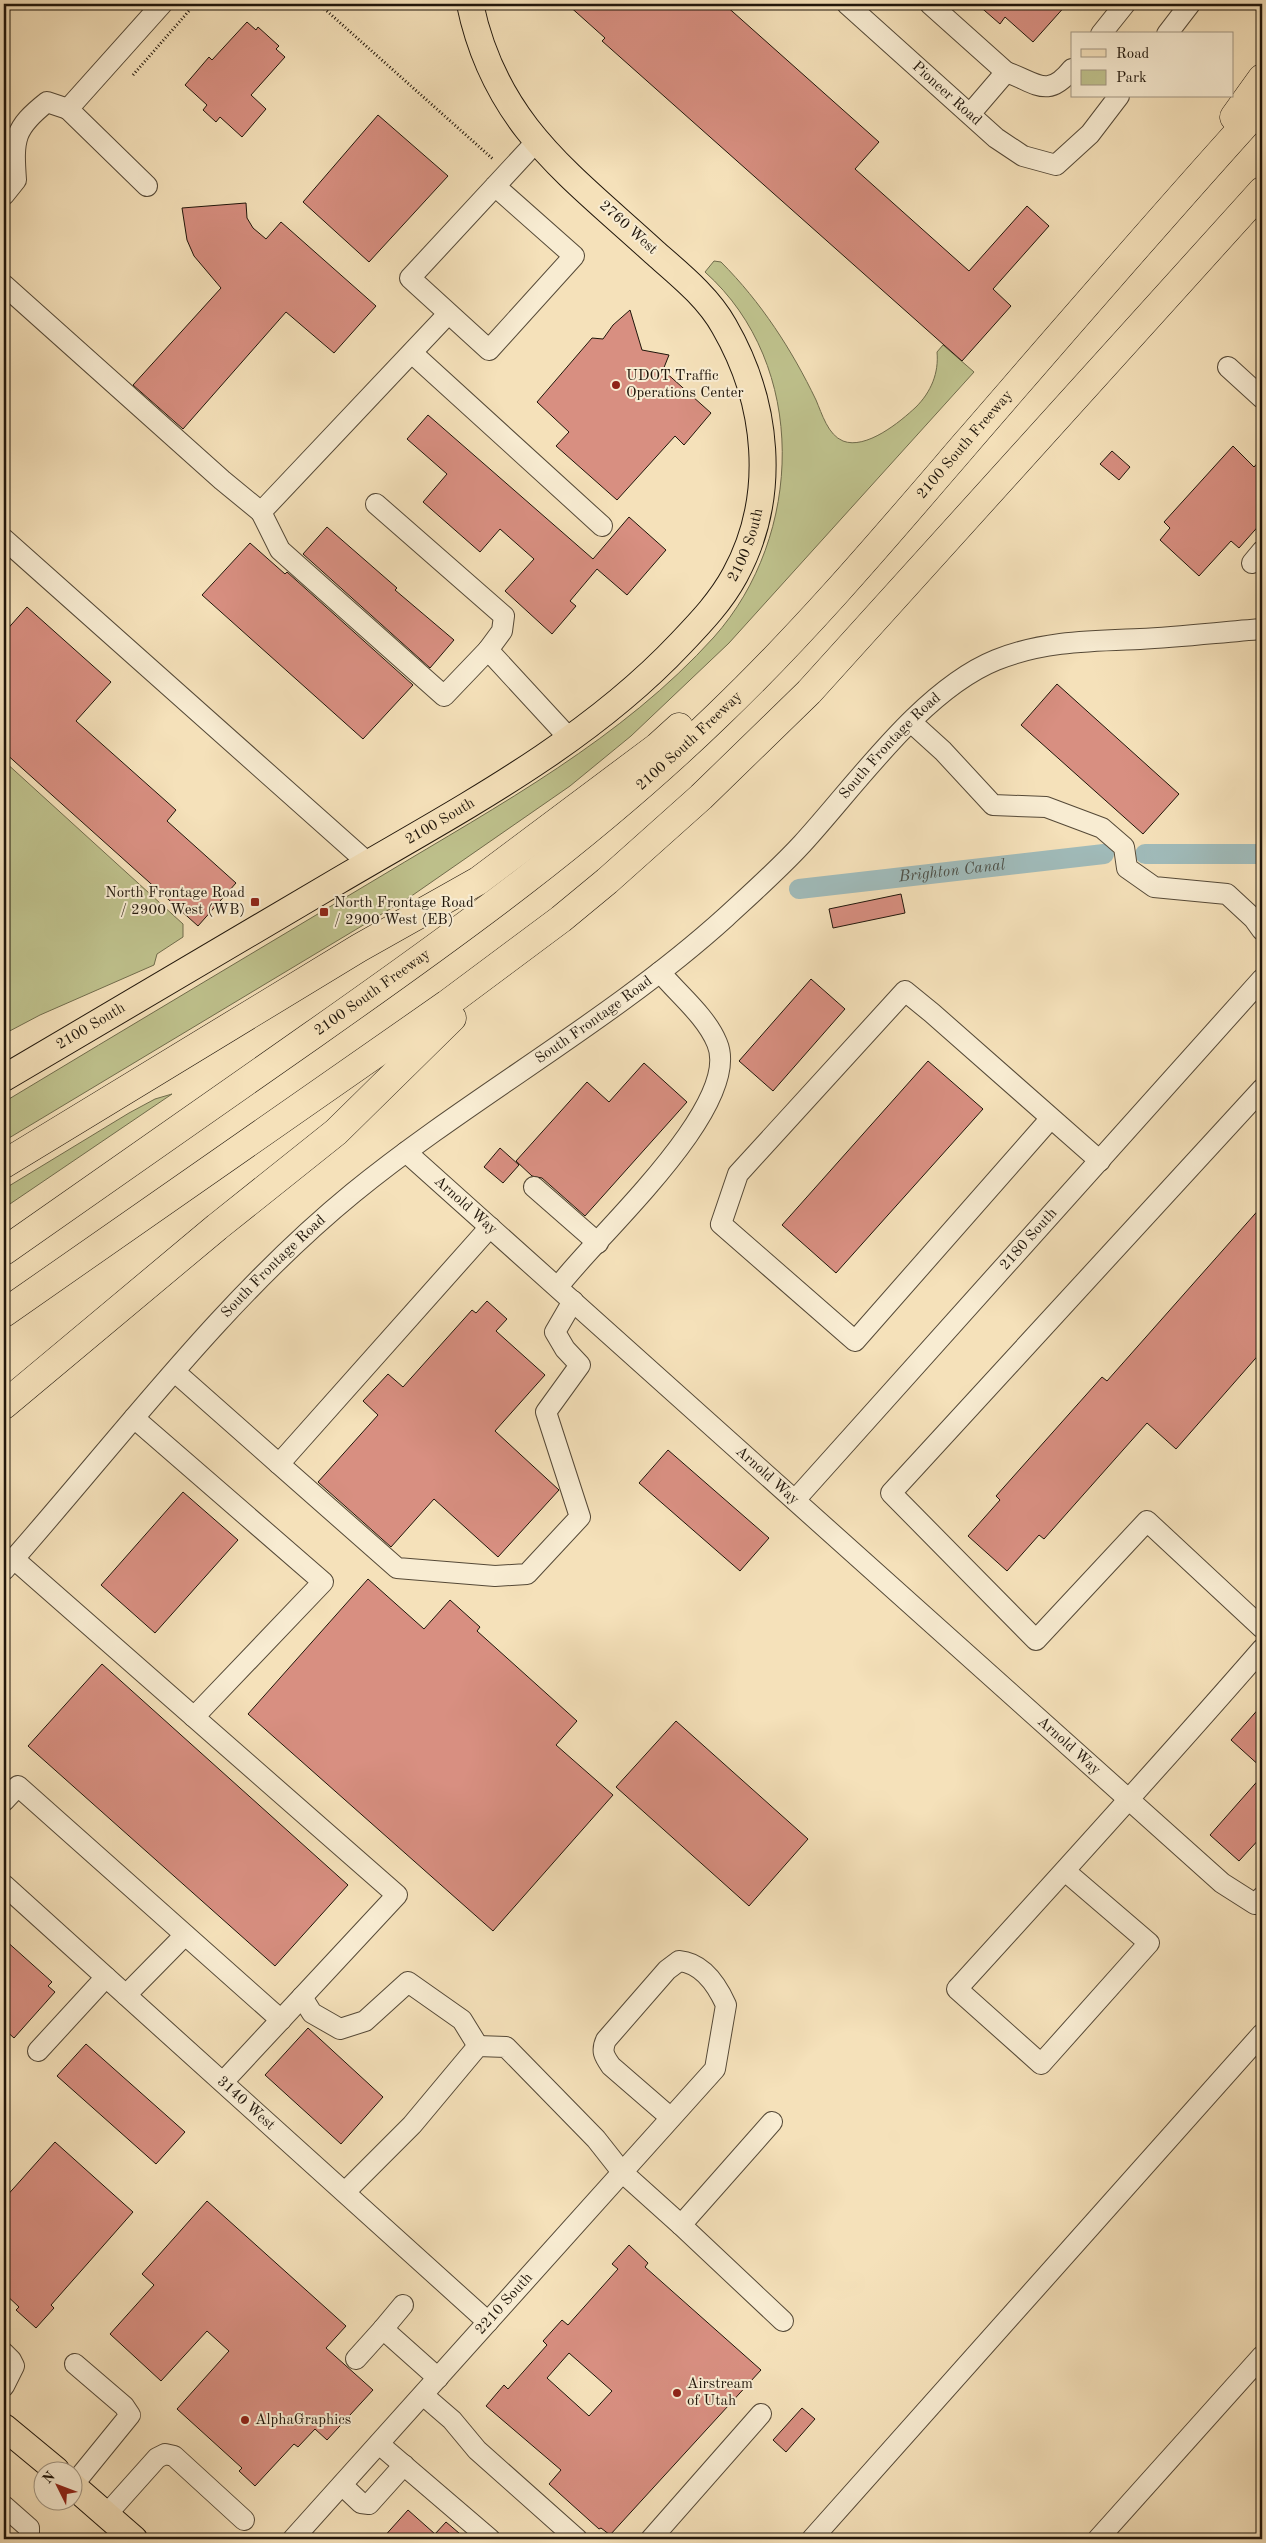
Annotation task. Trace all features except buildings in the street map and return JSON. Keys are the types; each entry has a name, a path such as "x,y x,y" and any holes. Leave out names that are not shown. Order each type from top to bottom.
{"highway":[{"path":"1153,227 1262,78"},
{"name":"2100 South Freeway","path":"4,1252 462,930 540,870 718,716 793,639 901,519 1153,227 1262,106"},
{"path":"4,1405 217,1227 336,1132 429,1039 561,920 701,798 809,692 1262,191"},
{"path":"4,1164 359,948 478,880 657,747 787,631 901,519"},
{"path":"4,1313 447,1004 561,920"}],"main road":[{"name":"2760 West","path":"470,4 482,47 495,80 508,105 536,142 688,283 722,321 743,362 757,402 764,461"},
{"name":"2100 South","path":"4,1078 368,863 570,738 604,714 661,665 709,614 734,577 750,542 758,509 764,461"},
{"path":"4,2427 44,2460"},
{"path":"82,2493 134,2539"}],"street":[{"path":"68,108 162,4"},
{"name":"Pioneer Road","path":"847,4 996,138 1023,156 1056,165 1090,134 1117,98"},
{"path":"930,4 1006,72 1024,78 1038,87 1049,87 1067,76 1071,70"},
{"path":"1103,32 1126,4"},
{"path":"1168,32 1184,6"},
{"path":"970,114 1006,72"},
{"path":"4,194 16,180 13,147 26,118 47,102 68,108 147,186"},
{"path":"495,186 574,256 489,350 410,278 495,186 536,142"},
{"path":"4,285 222,480 261,512 280,550 444,696 488,650 502,631 504,616 376,504"},
{"path":"261,512 448,314"},
{"path":"412,353 602,526"},
{"path":"1228,367 1262,398"},
{"path":"4,539 368,863"},
{"name":"South Frontage Road","path":"9,1564 175,1372 263,1276 301,1239 351,1195 406,1152 660,972 723,919 799,848 910,722 939,695 971,673 995,660 1050,644 1142,639 1262,629"},
{"path":"488,650 570,738"},
{"path":"910,722 943,751 993,805 1046,807 1102,828 1124,847 1127,868 1154,887 1227,894 1254,919 1262,930"},
{"path":"558,1287 574,1266 621,1219 702,1117 714,1086 720,1064 718,1044 704,1021 660,972"},
{"name":"2180 South","path":"795,1500 1262,979"},
{"path":"1051,1118 855,1341 721,1224 738,1174 905,991 932,1013 1100,1161"},
{"path":"1262,1089 891,1493 1036,1640 1146,1521 1262,1628"},
{"name":"Arnold Way","path":"406,1152 1222,1883 1255,1904 1262,1896"},
{"path":"534,1187 598,1243"},
{"path":"279,1464 490,1227"},
{"path":"175,1372 397,1568 495,1576 527,1574 580,1517 546,1412 580,1365 565,1350 555,1332 573,1301"},
{"path":"134,1418 324,1582 194,1716"},
{"path":"9,1564 194,1716 397,1895 223,2082"},
{"path":"1065,1871 1149,1944 1041,2064 956,1989 1130,1799 1262,1649"},
{"path":"4,1801 18,1786 280,2020"},
{"name":"3140 West","path":"4,1885 488,2322"},
{"path":"126,1996 185,1934"},
{"name":"2210 South","path":"293,2539 715,2069 726,2006 720,1992 698,1966 691,1962 679,1961 667,1970 606,2040 602,2048 604,2056 611,2066 671,2118"},
{"path":"38,2051 106,1977"},
{"path":"302,1998 312,2013 340,2029 365,2020 408,1982 462,2020 478,2046"},
{"path":"812,2539 1262,2034"},
{"path":"478,2046 506,2047 596,2139 622,2172 783,2321"},
{"path":"345,2192 412,2125 478,2046"},
{"path":"681,2225 772,2122"},
{"path":"356,2359 403,2305"},
{"path":"382,2329 438,2378"},
{"path":"4,2353 14,2366 4,2386"},
{"path":"1098,2539 1262,2356"},
{"path":"75,2364 124,2406 130,2415 82,2474"},
{"path":"423,2395 452,2420 477,2450 577,2539"},
{"path":"651,2539 762,2414"},
{"path":"379,2444 490,2539"},
{"path":"106,2514 157,2458 165,2454 174,2456 244,2520"},
{"path":"342,2485 361,2503 369,2504 404,2466"},
{"path":"4,2506 29,2528 29,2539"}],"path":[{"path":"133,75 195,4"},
{"path":"319,4 497,163"}],"green space":[{"path":"714,261 721,262 736,277 762,310 797,363 829,429 843,441 852,443 862,442 872,438 892,427 916,407 930,389 937,367 937,352 943,345 974,372 729,643 631,736 570,786 410,897 4,1141 4,1102 471,823 558,768 640,707 678,674 714,637 744,596 765,550 778,502 782,452 777,402 763,354 739,310 705,272"},
{"path":"4,761 183,924 183,937 157,954 154,965 40,1015 4,1034"},
{"path":"172,1094 4,1208 4,1189 129,1113 155,1099"}],"waterway":[{"name":"Brighton Canal","path":"799,889 1104,854"},
{"name":"Brighton Canal","path":"1145,854 1262,854"}],"place":[{"name":"UDOT Traffic Operations Center","path":"616,385"},
{"name":"North Frontage Road / 2900 West (WB)","path":"255,902"},
{"name":"North Frontage Road / 2900 West (EB)","path":"324,912"},
{"name":"Airstream of Utah","path":"677,2393"},
{"name":"AlphaGraphics","path":"245,2420"}]}
